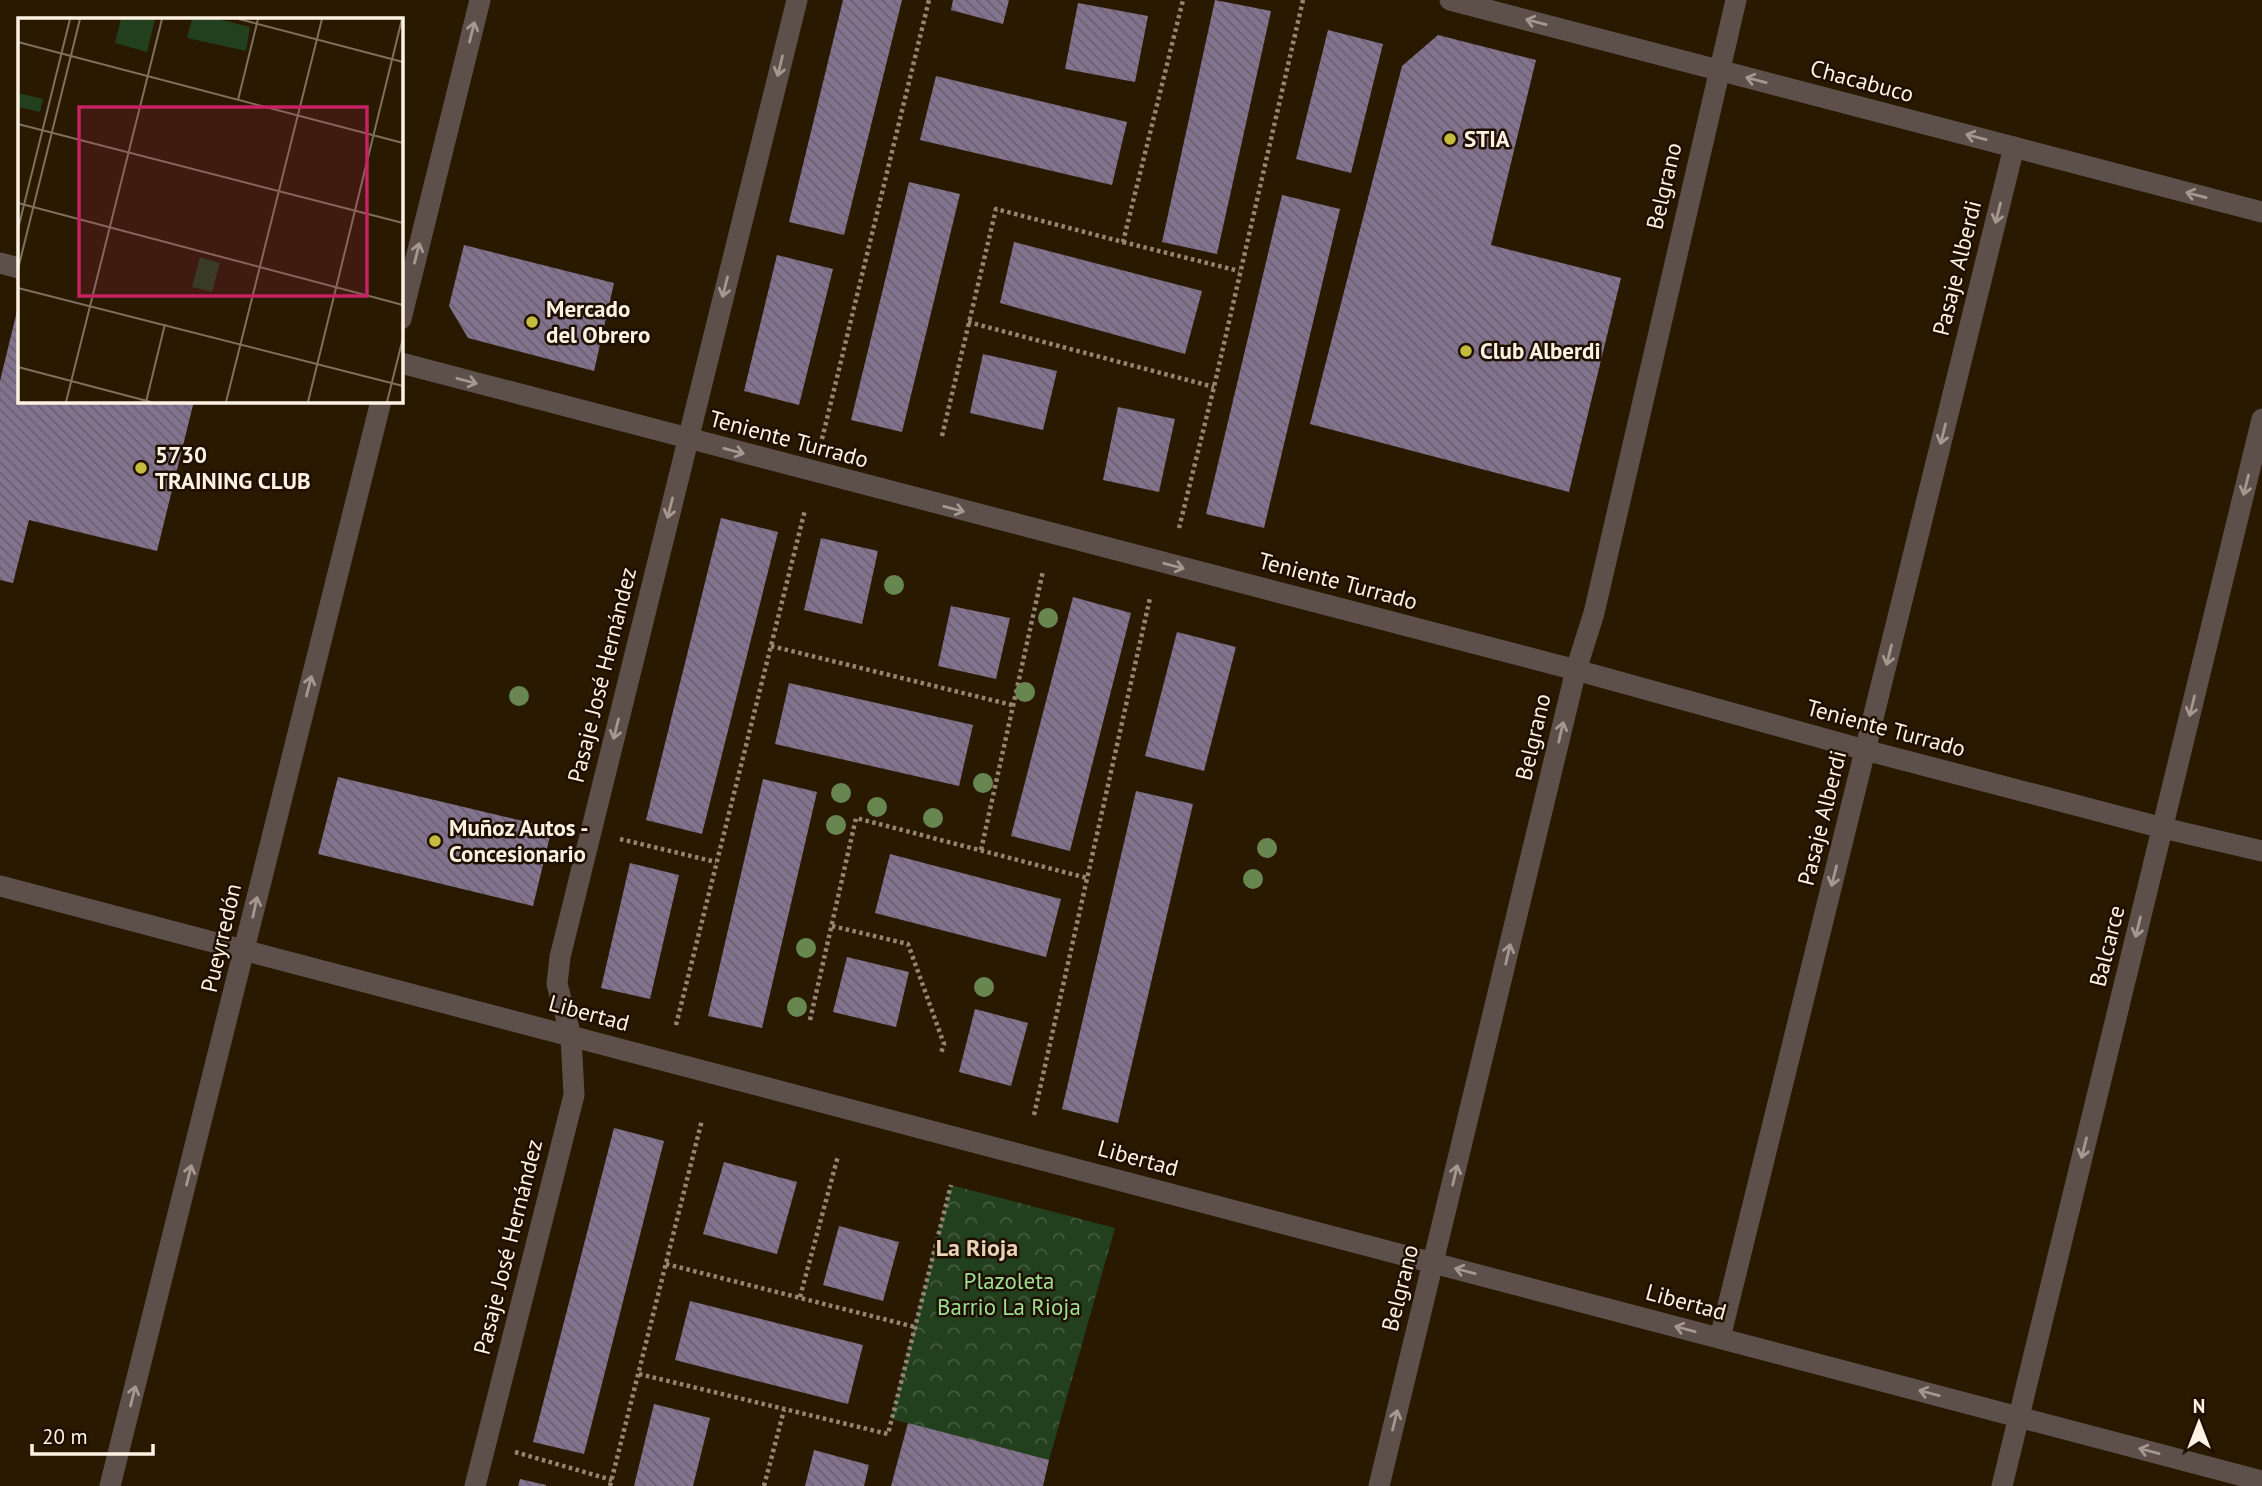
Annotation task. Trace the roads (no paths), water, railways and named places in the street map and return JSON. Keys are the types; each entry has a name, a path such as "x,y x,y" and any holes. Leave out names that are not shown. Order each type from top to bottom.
{"street":[{"path":"402,316 480,0"},
{"name":"Pasaje José Hernández","path":"475,1486 574,1095 571,1036 557,984 560,957 797,0"},
{"name":"Chacabuco","path":"1450,0 2262,212"},
{"name":"Belgrano","path":"1379,1486 1576,670 1594,613 1736,0"},
{"name":"Pasaje Alberdi","path":"1720,1338 2014,147"},
{"path":"0,263 18,268"},
{"name":"Teniente Turrado","path":"402,363 1576,670 1865,750 2163,828 2262,851"},
{"name":"Pueyrredón","path":"110,1486 381,402"},
{"name":"Balcarce","path":"2003,1486 2262,419"},
{"name":"Libertad","path":"0,886 2262,1480"}],"place":[{"name":"STIA","path":"1450,139"},
{"name":"Mercado del Obrero","path":"532,322"},
{"name":"Club Alberdi","path":"1466,351"},
{"name":"5730 TRAINING CLUB","path":"141,468"},
{"name":"Muñoz Autos - Concesionario","path":"435,841"}],"district":[{"name":"La Rioja","path":"977,1248"}],"park label":[{"name":"Plazoleta Barrio La Rioja","path":"1009,1294"}]}
